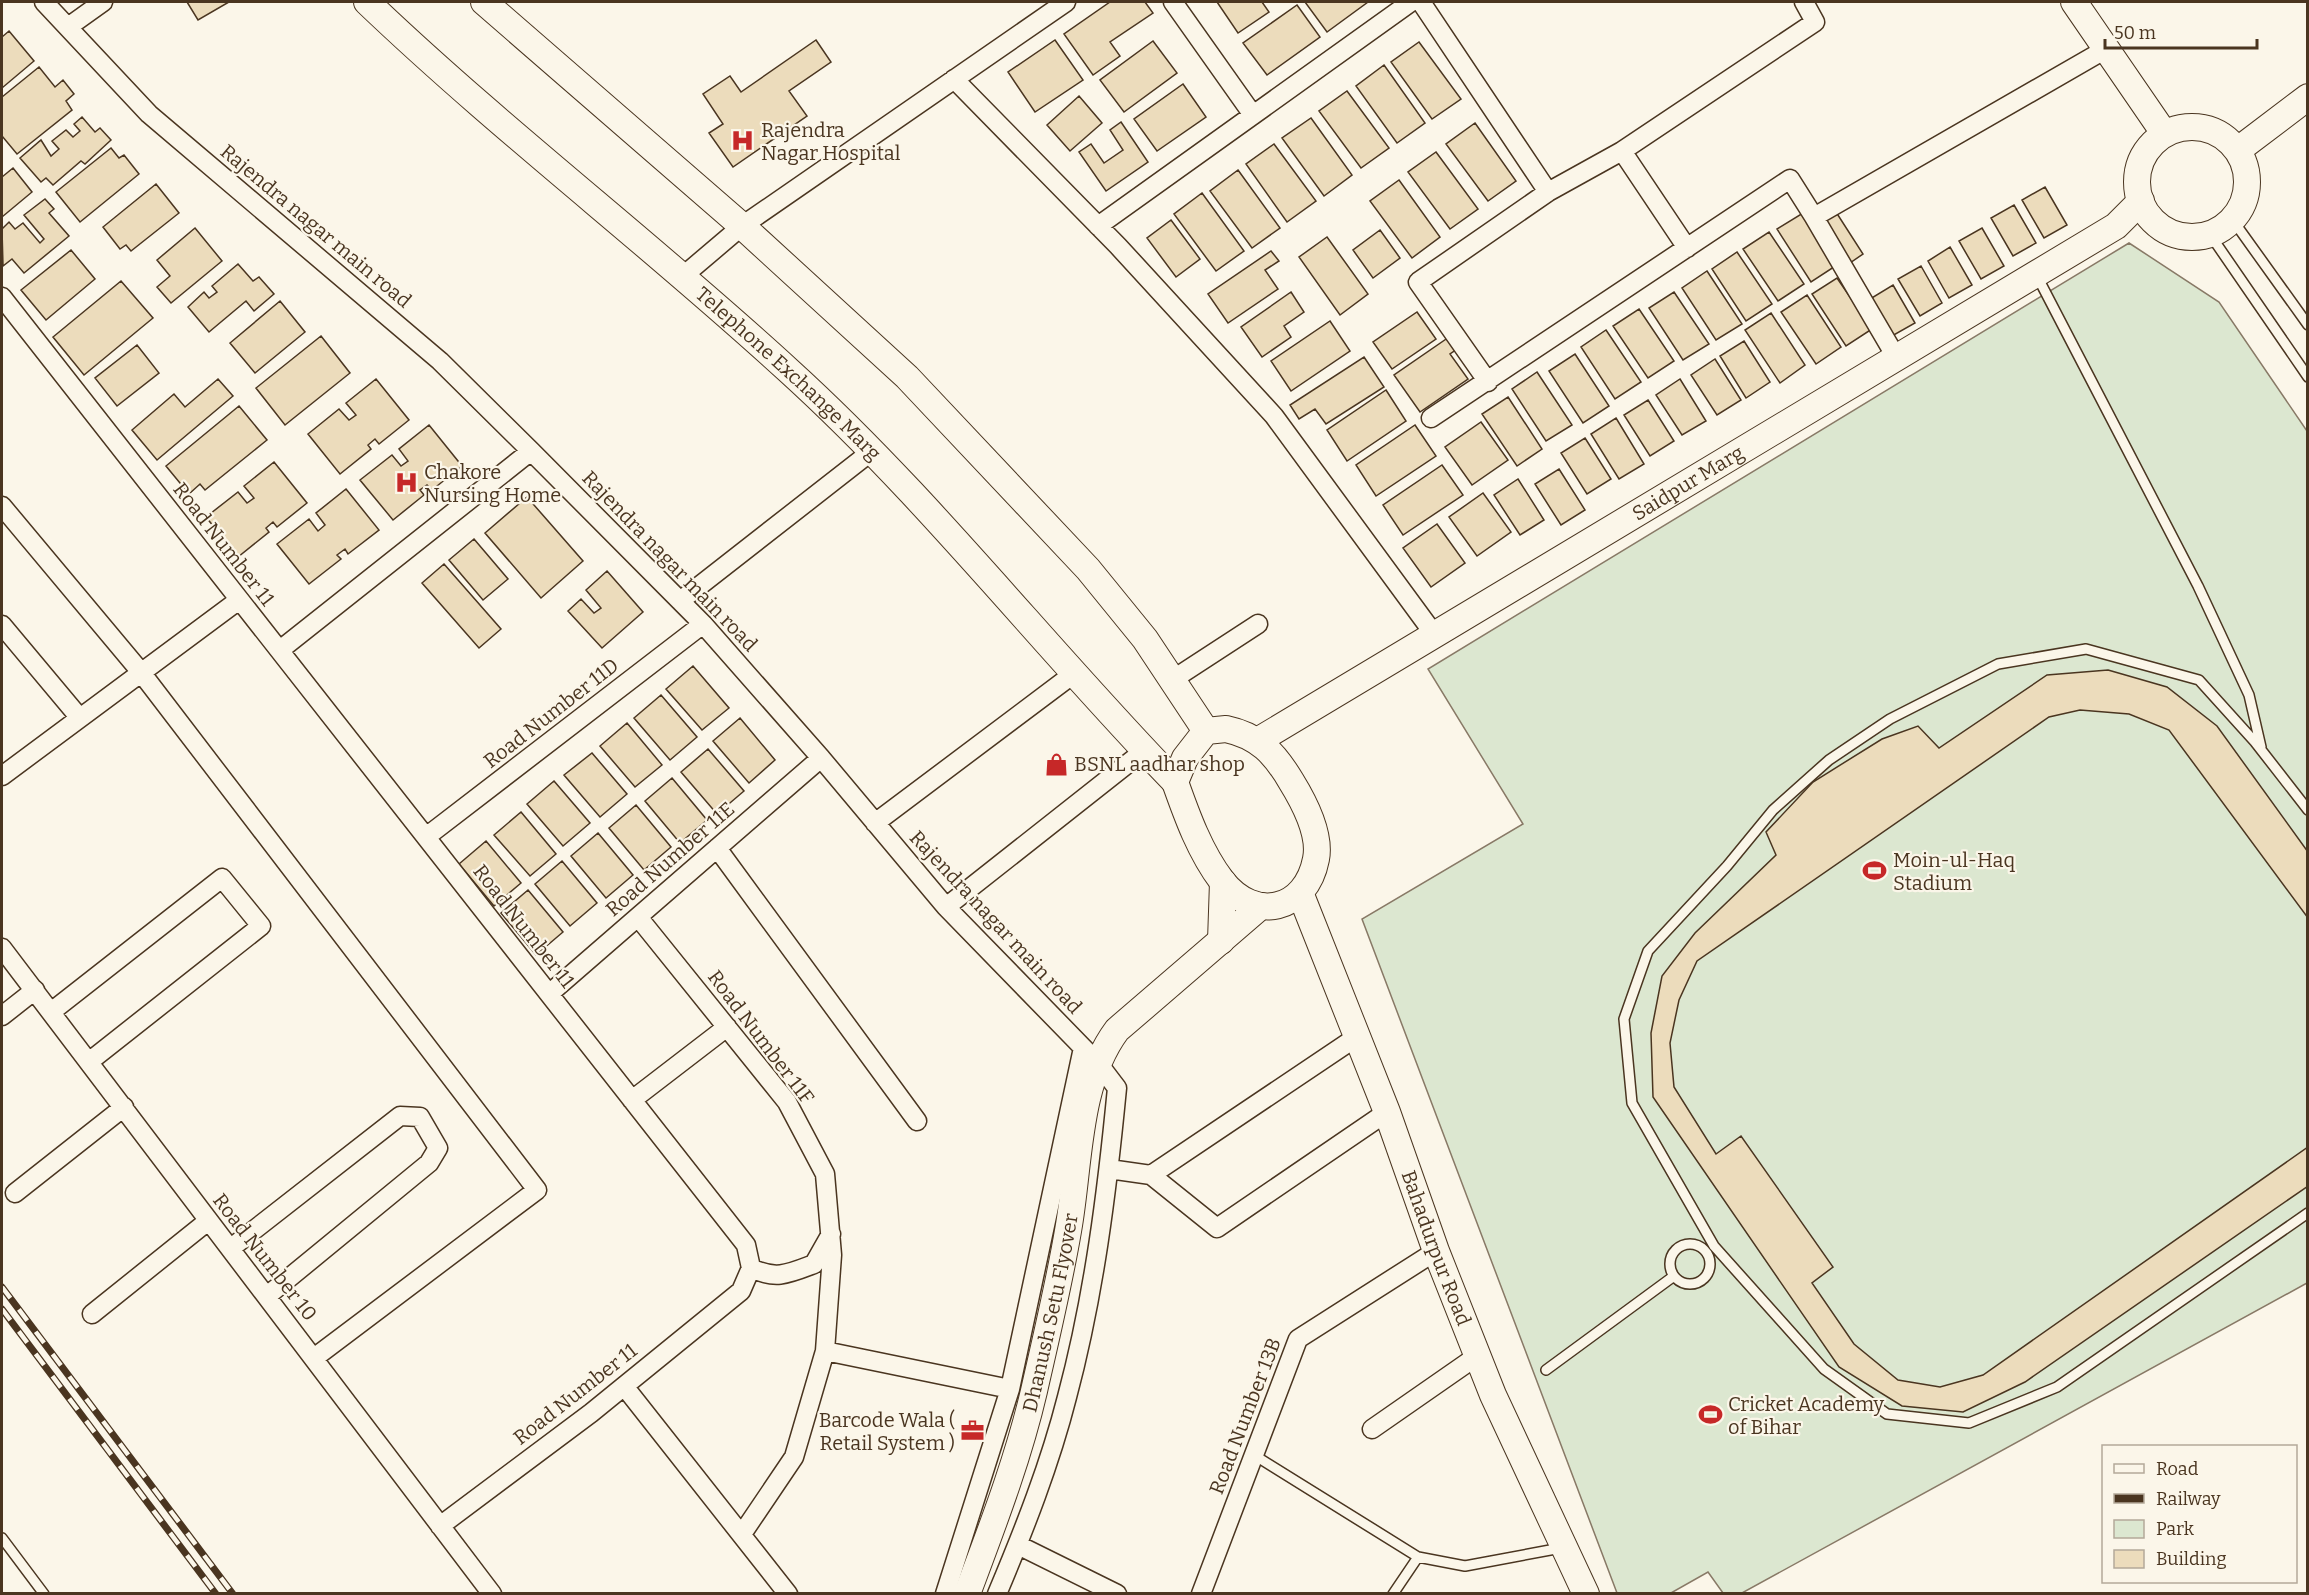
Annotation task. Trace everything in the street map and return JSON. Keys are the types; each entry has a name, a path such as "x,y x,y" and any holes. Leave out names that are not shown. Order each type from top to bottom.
{"main road":[{"name":"Telephone Exchange Marg","path":"367,2 433,65 789,371 872,452 1175,782"},
{"path":"484,2 742,226 907,377 1088,569 1145,639 1206,731"},
{"path":"2074,2 2164,133"},
{"path":"2238,150 2307,97"},
{"path":"2190,126 2217,132 2238,150 2248,178 2242,207 2222,229 2193,238 2164,230 2144,209 2137,188 2138,167 2148,148 2164,133 2190,126"},
{"name":"Saidpur Marg","path":"1259,741 2116,226 2141,201"},
{"path":"2116,226 2159,225"},
{"path":"1227,729 1243,732 1259,741 1279,760 1300,796 1314,829 1317,857 1301,895 1281,906 1261,906 1242,898 1223,882 1194,833 1175,782 1185,758 1206,731 1227,729"},
{"path":"1221,941 1223,882"},
{"name":"Bahadurpur Road","path":"1301,895 1358,1036 1436,1251 1477,1356 1563,1548 1586,1593"},
{"name":"Dhanush Setu Flyover","path":"967,1593 1019,1450 1034,1391 1068,1231 1091,1063 1117,1030 1261,906"}],"street":[{"name":"Rajendra nagar main road","path":"44,2 149,114 440,361 703,624 821,758 946,907 1091,1063 1118,1088 1100,1241 1067,1397 1018,1545 997,1593"},
{"path":"68,27 103,2"},
{"path":"681,277 742,226 1066,2"},
{"path":"1173,2 1253,115"},
{"path":"1098,226 1411,2"},
{"path":"1421,2 1548,192"},
{"path":"1488,382 1418,282 1548,192 1622,152 1815,22 1804,2"},
{"path":"1814,217 2106,49"},
{"path":"954,79 1098,226 1274,416 1434,634"},
{"path":"1622,152 1687,248"},
{"path":"1431,418 1790,179 1896,357"},
{"name":"Road Number 11","path":"2,297 746,1245 751,1268 741,1291 624,1386 440,1526"},
{"path":"280,650 531,451"},
{"path":"680,601 872,452"},
{"path":"2,506 140,671 537,1190 314,1358"},
{"path":"2,776 140,671 239,600"},
{"name":"Road Number 11D","path":"426,837 703,624"},
{"path":"1172,680 1258,624"},
{"path":"2,625 79,717"},
{"path":"875,823 1076,672"},
{"path":"946,907 1145,750"},
{"name":"Road Number 11E","path":"549,994 821,758"},
{"path":"717,848 917,1121"},
{"path":"51,1012 222,878 261,926 90,1061"},
{"name":"Road Number 11F","path":"638,917 787,1102 825,1174 832,1255 825,1351 794,1457 742,1534"},
{"name":"Road Number 10","path":"2,948 492,1593"},
{"path":"2,1016 35,990"},
{"path":"632,1100 727,1027"},
{"path":"1151,1175 1358,1036"},
{"path":"945,1593 1010,1389 1091,1063"},
{"path":"15,1193 124,1107"},
{"path":"1109,1169 1151,1175 1217,1228 1387,1112"},
{"path":"231,1248 400,1116 420,1117 438,1148 429,1163 267,1296"},
{"path":"92,1314 208,1221"},
{"path":"751,1268 768,1276 789,1274 814,1264 831,1234"},
{"name":"Road Number 13B","path":"1201,1593 1298,1339 1436,1251"},
{"path":"825,1351 1010,1389"},
{"path":"1372,1429 1477,1356"},
{"path":"624,1386 788,1593"},
{"path":"1018,1545 1117,1593"}],"lane":[{"path":"2232,219 2307,325"},
{"path":"2209,233 2307,377"},
{"path":"2036,274 2130,452 2240,675 2249,695 2262,751"},
{"path":"2307,810 2262,751 2199,680 2086,649 1998,664 1890,719 1821,767 1773,810 1727,866 1648,951 1624,1019 1632,1103 1710,1249 1824,1369 1887,1414 1969,1423 2057,1387 2307,1213"},
{"path":"1695,1244 1710,1249 1710,1270 1702,1281 1689,1284 1674,1276 1669,1260 1676,1248 1695,1244"},
{"path":"1546,1370 1674,1276"},
{"path":"1254,1455 1418,1557 1465,1566 1563,1548"},
{"path":"2,1538 44,1593"},
{"path":"1394,1593 1418,1557"}],"green space":[{"name":"Moin-ul-Haq Stadium","path":"2129,243 2219,302 2307,431 2307,1283 1742,1593 1723,1593 1708,1572 1671,1593 1617,1593 1362,919 1523,824 1428,669"}],"building":[{"path":"187,2 229,2 198,20"},
{"path":"1110,2 1145,2 1153,13 1110,42 1120,56 1093,75 1064,34"},
{"path":"1217,2 1262,2 1269,12 1238,33"},
{"path":"1305,2 1368,2 1327,32"},
{"path":"1297,5 1320,37 1267,75 1243,43"},
{"path":"9,31 34,61 2,88 2,37"},
{"path":"816,40 831,62 789,91 807,116 733,167 709,133 723,124 703,94 730,76 741,92"},
{"path":"1055,40 1083,80 1035,112 1008,72"},
{"path":"1153,41 1177,73 1124,112 1100,80"},
{"path":"1419,42 1461,99 1432,119 1391,62"},
{"path":"1384,65 1425,123 1397,143 1356,86"},
{"path":"39,67 55,87 63,80 74,94 66,101 72,110 17,154 2,136 2,97"},
{"path":"1183,84 1206,117 1157,151 1134,119"},
{"path":"1347,91 1389,148 1361,168 1319,111"},
{"path":"1079,96 1102,123 1070,151 1047,125"},
{"path":"82,117 95,132 100,128 111,140 85,164 81,161 53,185 46,178 41,182 20,158 41,140 51,156 59,149 52,141 66,130 73,137 80,131 74,124"},
{"path":"1311,118 1352,175 1324,196 1282,138"},
{"path":"1121,122 1148,162 1106,191 1079,152 1091,144 1104,163 1123,150 1110,130"},
{"path":"1475,123 1516,181 1488,201 1446,144"},
{"path":"1274,144 1316,201 1287,222 1246,164"},
{"path":"111,148 119,158 124,155 139,174 80,222 56,192"},
{"path":"1436,152 1478,209 1450,229 1408,172"},
{"path":"13,168 32,192 2,217 2,177"},
{"path":"1238,170 1280,228 1252,248 1210,191"},
{"path":"1399,180 1440,237 1412,258 1370,201"},
{"path":"156,184 179,213 131,251 126,245 120,249 103,227"},
{"path":"2045,187 2067,225 2044,238 2022,200"},
{"path":"1202,193 1244,251 1216,271 1174,214"},
{"path":"45,199 54,209 49,213 69,236 24,273 12,259 3,266 2,229 9,222 15,229 23,223 40,243 44,239 24,215"},
{"path":"2014,205 2036,243 2013,256 1991,218"},
{"path":"1836,212 1863,254 1847,265 1820,222"},
{"path":"1803,213 1837,265 1811,282 1777,229"},
{"path":"1171,220 1200,259 1176,277 1147,238"},
{"path":"195,228 222,261 171,303 157,287 170,276 157,260"},
{"path":"1982,228 2004,266 1981,279 1959,241"},
{"path":"1380,230 1400,258 1373,278 1353,250"},
{"path":"1769,232 1804,284 1778,301 1743,249"},
{"path":"1327,237 1368,294 1340,315 1299,257"},
{"path":"1950,247 1972,285 1949,298 1928,261"},
{"path":"71,250 95,279 46,320 21,290"},
{"path":"1271,251 1279,261 1265,270 1278,289 1228,323 1208,294"},
{"path":"1737,252 1772,304 1746,321 1712,269"},
{"path":"238,264 253,281 259,277 274,294 254,311 246,301 209,332 188,307 204,292 209,298 217,292 212,286"},
{"path":"1921,266 1942,303 1920,316 1898,279"},
{"path":"1707,271 1742,324 1716,340 1682,288"},
{"path":"1837,278 1872,329 1846,346 1812,294"},
{"path":"121,281 153,318 84,375 53,337"},
{"path":"1893,285 1915,323 1892,336 1870,299"},
{"path":"1291,292 1304,312 1284,326 1291,337 1262,357 1241,327"},
{"path":"1674,292 1709,344 1683,360 1649,308"},
{"path":"1807,295 1841,347 1816,364 1781,312"},
{"path":"280,301 305,332 255,373 230,343"},
{"path":"1639,309 1674,361 1648,378 1613,326"},
{"path":"1417,312 1436,339 1392,369 1373,342"},
{"path":"1771,313 1805,365 1780,383 1745,330"},
{"path":"1330,321 1350,351 1291,391 1271,361"},
{"path":"1606,330 1641,382 1615,399 1581,347"},
{"path":"1452,335 1460,347 1450,354 1468,379 1420,412 1394,375"},
{"path":"321,336 350,373 285,425 256,388"},
{"path":"1744,341 1770,382 1746,398 1720,356"},
{"path":"137,345 159,373 117,406 95,378"},
{"path":"1575,354 1609,406 1583,423 1549,371"},
{"path":"1364,357 1384,387 1326,424 1315,409 1299,419 1290,405"},
{"path":"1715,359 1741,400 1717,415 1691,375"},
{"path":"1537,372 1572,425 1546,441 1512,389"},
{"path":"218,379 233,396 157,460 132,430 174,394 185,407"},
{"path":"376,379 409,420 379,444 375,439 368,445 371,449 340,474 308,434 339,409 349,420 356,415 346,403"},
{"path":"1680,379 1706,421 1682,435 1656,395"},
{"path":"1386,390 1406,421 1347,461 1327,430"},
{"path":"1508,397 1542,449 1517,466 1482,414"},
{"path":"1648,400 1674,441 1650,456 1624,415"},
{"path":"239,406 267,440 205,490 200,484 189,494 166,466"},
{"path":"1616,418 1644,464 1619,479 1591,434"},
{"path":"1481,422 1508,460 1472,485 1445,447"},
{"path":"429,425 462,466 432,490 427,485 420,490 424,495 393,520 360,480 392,455 401,466 408,461 399,449"},
{"path":"1415,425 1436,456 1376,496 1356,465"},
{"path":"1585,438 1611,479 1587,494 1561,453"},
{"path":"274,462 307,503 277,527 273,522 266,528 269,532 238,557 206,517 238,492 247,503 254,498 244,486"},
{"path":"1442,465 1463,495 1403,535 1383,505"},
{"path":"1559,469 1585,510 1561,525 1535,484"},
{"path":"1518,479 1544,520 1520,535 1494,495"},
{"path":"346,489 379,530 348,554 345,549 337,555 341,559 309,584 277,544 309,519 318,531 325,525 316,513"},
{"path":"1483,493 1511,532 1477,556 1449,517"},
{"path":"527,497 583,561 541,598 485,533"},
{"path":"1437,524 1465,563 1431,587 1403,548"},
{"path":"474,539 508,579 483,600 449,560"},
{"path":"444,564 501,629 479,648 422,583"},
{"path":"607,571 643,612 602,648 568,611 581,599 594,613 601,608 586,590"},
{"path":"693,666 729,708 702,730 666,689"},
{"path":"2108,670 2167,687 2217,726 2308,852 2308,918 2169,730 2129,714 2080,710 2049,717 1697,961 1679,1000 1670,1043 1674,1087 1716,1154 1741,1136 1833,1267 1812,1283 1854,1344 1898,1380 1940,1387 1983,1375 2308,1147 2308,1186 2025,1382 1963,1412 1902,1406 1839,1367 1653,1097 1651,1033 1662,976 1695,933 1776,855 1766,832 1813,782 1882,739 1918,726 1939,748 2047,675"},
{"path":"661,695 697,737 670,760 634,718"},
{"path":"740,718 775,760 749,783 713,741"},
{"path":"627,723 662,765 635,787 600,746"},
{"path":"708,749 744,791 717,814 681,772"},
{"path":"592,753 627,794 600,817 564,775"},
{"path":"672,778 707,820 680,843 645,801"},
{"path":"554,781 590,823 563,846 527,804"},
{"path":"636,805 671,847 644,870 609,828"},
{"path":"521,812 556,854 530,876 494,835"},
{"path":"598,833 633,875 606,898 571,856"},
{"path":"486,841 521,883 494,906 459,864"},
{"path":"562,861 597,903 570,926 535,884"},
{"path":"528,890 563,932 536,955 501,913"}],"railway":[{"path":"2,1287 233,1594"},
{"path":"2,1309 216,1594"}],"place":[{"name":"Rajendra Nagar Hospital","path":"743,141"},
{"name":"Chakore Nursing Home","path":"406,483"},
{"name":"BSNL aadhar shop","path":"1056,764"},
{"name":"Moin-ul-Haq Stadium","path":"1875,871"},
{"name":"Cricket Academy of Bihar","path":"1710,1415"},
{"name":"Barcode Wala ( Retail System )","path":"973,1431"}]}
